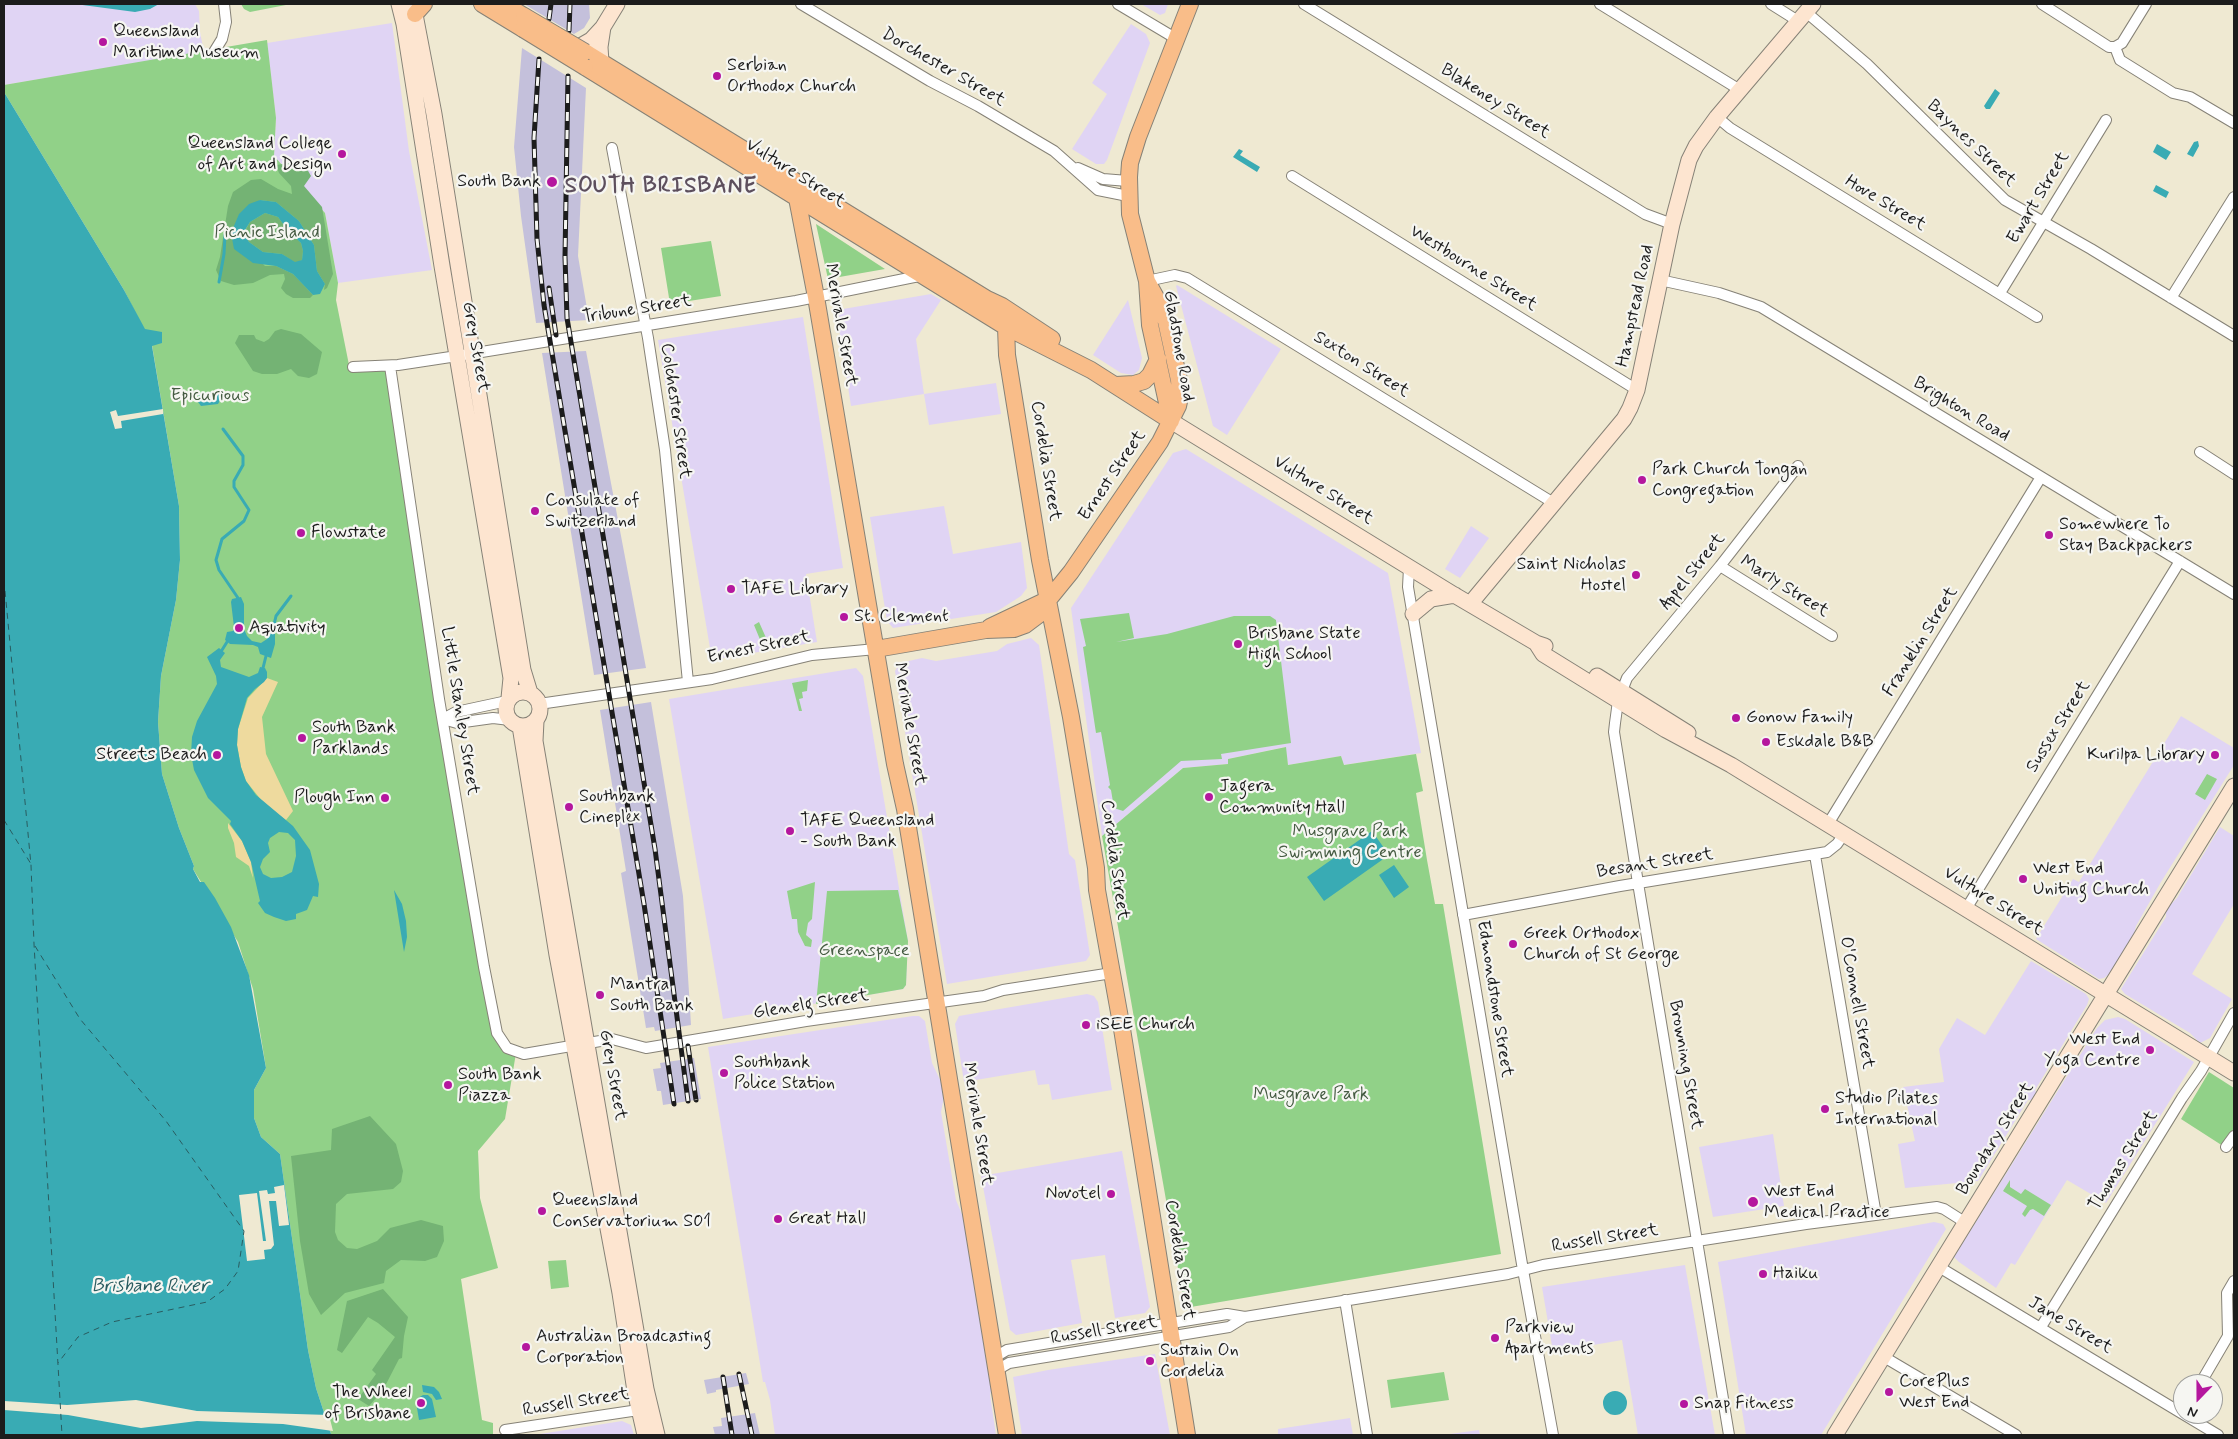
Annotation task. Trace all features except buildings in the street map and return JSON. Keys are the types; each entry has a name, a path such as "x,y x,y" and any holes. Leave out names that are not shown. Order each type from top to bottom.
{"main road":[{"name":"Vulture Street","path":"482,4 523,22 601,62 987,299 1002,306 1053,340 1090,370"},
{"name":"Vulture Street","path":"504,4 523,22"},
{"name":"Gladstone Road","path":"1172,421 1149,316 1147,281 1130,214 1128,188 1130,164 1138,137 1190,4"},
{"name":"Vulture Street","path":"583,53 797,198 925,275 1006,327 1039,342 1090,370 1172,421"},
{"name":"Merivale Street","path":"797,198 816,297 895,764 905,809 1007,1435"},
{"name":"Gladstone Road","path":"1147,281 1164,315 1178,374 1180,401 1172,421"},
{"name":"Cordelia Street","path":"987,299 1003,315 1006,327 1008,359 1040,560 1071,717 1187,1435"},
{"path":"1008,359 1023,346 1039,342"},
{"path":"1116,386 1144,381 1151,373 1158,359"},
{"name":"Ernest Street","path":"876,649 986,630 1049,599 1071,572 1160,442 1172,421"}],"street":[{"path":"214,52 222,39 226,22 224,4"},
{"name":"Grey Street","path":"398,4 404,24 523,670 535,698"},
{"path":"583,53 603,27 617,4"},
{"name":"Dorchester Street","path":"801,4 930,81 978,106 1046,146 1098,190 1128,188"},
{"path":"1118,4 1176,38"},
{"name":"Blakeney Street","path":"1304,4 1645,214 1672,224"},
{"path":"1600,4 1740,90"},
{"name":"Baynes Street","path":"1772,4 1806,12 1867,64 2003,198 2234,336"},
{"path":"2042,4 2109,47 2115,47 2122,43 2146,4"},
{"name":"Grey Street","path":"417,7 511,678 508,699"},
{"name":"Hampstead Road","path":"1470,604 1552,502 1624,419 1638,390 1672,224 1689,160 1696,146 1717,117 1806,12"},
{"path":"601,62 600,47 603,27"},
{"path":"2115,47 2120,60 2135,70 2173,93 2190,96 2234,123"},
{"name":"Hove Street","path":"1717,117 1725,125 2037,317"},
{"name":"Ewart Street","path":"2000,293 2106,120"},
{"name":"Colchester Street","path":"612,148 646,326 665,450 688,682"},
{"name":"Dorchester Street","path":"1068,163 1102,179 1128,188"},
{"name":"Westbourne Street","path":"1292,176 1638,390"},
{"path":"2171,298 2234,197"},
{"name":"Tribune Street","path":"353,367 390,366 646,326 816,297 925,275"},
{"name":"Sexton Street","path":"1147,281 1175,275 1186,278 1552,502"},
{"name":"Brighton Road","path":"1660,280 1719,293 1761,306 2234,594"},
{"name":"Little Stanley Street","path":"390,366 443,719 496,1028 503,1044 516,1053"},
{"name":"Vulture Street","path":"1172,421 1409,568 1536,643 1549,646 1666,730 1731,765 2234,1073"},
{"path":"2200,452 2234,474"},
{"name":"Appel Street","path":"1620,696 1627,678 1720,566 1798,466"},
{"name":"Franklin Street","path":"1828,824 2041,477"},
{"name":"Sussex Street","path":"1966,909 2180,561"},
{"name":"Marly Street","path":"1720,566 1832,636"},
{"name":"Edmondstone Street","path":"1409,568 1408,587 1522,1270 1552,1435"},
{"path":"1413,614 1431,599 1455,595"},
{"name":"Ernest Street","path":"535,698 712,679 812,655 876,649"},
{"path":"519,692 535,698 540,713 536,721 525,726 493,718 457,723 443,719 456,712 508,699 519,692"},
{"name":"Browning Street","path":"1620,696 1614,732 1730,1435"},
{"path":"508,699 504,710 515,723"},
{"name":"Grey Street","path":"536,721 535,741 580,1044 646,1389 645,1435"},
{"name":"Grey Street","path":"515,723 557,955 580,1044"},
{"name":"Boundary Street","path":"1836,1435 2234,786"},
{"name":"Besant Street","path":"1464,915 1638,883 1816,855 1827,852 1837,844 1844,834"},
{"name":"O'Connell Street","path":"1816,855 1876,1215"},
{"name":"Glenelg Street","path":"516,1053 536,1053 612,1039 646,1048 1112,973"},
{"name":"Thomas Street","path":"2041,1327 2234,1013"},
{"path":"2226,1147 2234,1136"},
{"name":"Russell Street","path":"996,1363 1009,1363 1170,1330 1229,1327 1245,1317 1522,1270 1698,1241 1876,1215 1937,1207 1944,1209 1966,1223"},
{"name":"Jane Street","path":"1939,1267 2173,1407"},
{"path":"2206,1374 2228,1336 2231,1314 2227,1293 2234,1281"},
{"path":"1344,1300 1367,1435"},
{"path":"1884,1357 2016,1435"},
{"name":"Grey Street","path":"645,1409 657,1435"},
{"name":"Russell Street","path":"505,1430 645,1409"},
{"name":"Jane Street","path":"2196,1424 2206,1432 2218,1435"}],"shaded area":[{"name":"Queensland Maritime Museum","path":"4,4 195,4 199,11 200,32 204,52 4,85"},
{"path":"524,4 589,4 590,18 584,28 574,34"},
{"path":"1141,4 1168,4 1165,13 1160,15"},
{"name":"Queensland College of Art and Design","path":"392,23 409,151 432,270 338,283 325,213 274,156 276,118 267,43"},
{"path":"1131,24 1146,34 1150,43 1107,160 1104,164 1096,164 1072,149 1107,94 1092,83"},
{"path":"522,48 586,88 578,256 589,320 536,323 521,216 514,147"},
{"path":"1177,285 1281,349 1227,435 1213,426"},
{"path":"931,294 941,300 916,339 924,394 851,406 837,316 843,309"},
{"path":"1128,300 1142,358 1139,370 1133,375 1121,373 1093,355"},
{"path":"803,317 843,568 806,574 817,642 712,660 658,340"},
{"path":"586,351 646,668 594,675 542,353"},
{"path":"996,383 1001,414 929,425 924,394"},
{"name":"Brisbane State High School","path":"1186,449 1388,573 1421,753 1343,765 1341,756 1288,765 1285,747 1228,759 1228,764 1183,768 1102,836 1071,608 1173,453"},
{"path":"944,506 953,554 1021,542 1027,588 1021,596 996,612 893,628 887,621 870,517"},
{"path":"1471,526 1489,538 1460,578 1445,569"},
{"path":"1031,638 1039,645 1069,854 1075,860 1090,955 1086,961 947,984 895,671 900,663 922,658 936,661 997,651 1007,644"},
{"name":"TAFE Queensland - South Bank","path":"856,668 863,676 908,941 906,985 903,989 723,1019 669,699"},
{"path":"651,702 683,896 691,1025 655,1031 654,1027 646,1028 621,873 626,871 600,710"},
{"path":"2181,716 2234,748 2234,765 2161,882 2136,926 2133,938 2113,971 2104,978 2099,979 2036,939 2073,879 2079,882"},
{"path":"2220,827 2234,836 2234,904 2192,974 2232,999 2210,1038 2200,1043 2190,1033 2125,994 2121,989 2166,917 2166,909 2177,898"},
{"path":"2031,961 2086,994 2089,999 2087,1005 2035,1090 2037,1094 2033,1100 2028,1100 1978,1181 1905,1188 1898,1144 1915,1141 1903,1087 1944,1082 1939,1049 1957,1018 1985,1035"},
{"path":"1087,994 1094,996 1098,1002 1112,1090 1052,1100 1049,1084 1038,1085 1035,1070 964,1082 955,1024 959,1016"},
{"path":"919,1016 925,1021 932,1063 942,1084 944,1097 941,1112 956,1200 966,1224 992,1387 990,1395 996,1435 775,1435 770,1400 765,1382 763,1382 708,1047"},
{"path":"2118,1017 2125,1019 2194,1062 2106,1203 2067,1180 2015,1265 2011,1263 1996,1288 1954,1257 2097,1028 2105,1020"},
{"path":"694,1058 701,1099 663,1105 661,1091 657,1091 653,1069 661,1068 660,1063"},
{"path":"1773,1134 1784,1206 1713,1217 1699,1147"},
{"path":"1122,1151 1150,1307 1145,1313 1115,1318 1105,1255 1071,1260 1082,1323 1016,1335 1010,1330 981,1176"},
{"path":"1934,1222 1943,1224 1946,1229 1821,1435 1746,1435 1718,1262"},
{"path":"1685,1265 1715,1435 1638,1435 1622,1340 1553,1352 1542,1287"},
{"path":"1155,1354 1170,1435 1022,1435 1013,1377"},
{"path":"746,1373 749,1384 716,1390 716,1392 707,1394 704,1380"},
{"path":"755,1413 760,1435 715,1435 713,1427 722,1426 721,1418"},
{"path":"1350,1418 1353,1435 1278,1435 1278,1429"},
{"path":"622,1421 631,1425 634,1435 534,1435"},
{"path":"1479,1430 1480,1435 1443,1435"}],"green space":[{"path":"241,4 291,4 250,12 244,9"},
{"name":"South Bank Parklands","path":"267,40 276,118 274,156 325,213 338,283 336,300 350,370 390,366 497,1033 516,1053 505,1119 478,1151 480,1198 498,1268 461,1279 482,1420 493,1423 493,1435 326,1435 331,1434 316,1388 308,1350 280,1154 261,1137 254,1118 254,1090 266,1068 253,989 238,942 193,869 194,866 179,828 162,774 158,722 161,676 176,600 180,560 179,506 152,345 124,290 4,92 4,85"},
{"path":"290,163 307,169 311,176 304,186 322,207 333,274 327,288 324,290 325,284 317,271 314,245 299,221 276,202 260,200 231,233 265,266 276,266 293,274 313,295 310,298 293,298 286,294 281,288 285,279 284,274 270,275 253,283 234,285 221,281 216,270 220,257 228,206 233,192 251,180 261,179 278,189 292,194 291,186 279,173 276,165"},
{"name":"Picnic Island","path":"265,213 278,217 289,232 301,243 303,251 302,260 294,262 282,254 263,252 249,242 244,234 245,231 250,222"},
{"path":"816,224 885,269 828,279"},
{"path":"711,241 721,296 670,304 661,248"},
{"path":"281,329 301,334 322,352 317,374 309,378 298,376 291,369 277,374 262,374 253,371 235,343 239,335 254,335 256,339 264,342 275,331"},
{"path":"1129,613 1134,638 1116,642 1167,634 1234,616 1270,616 1276,620 1291,743 1221,754 1222,759 1181,761 1123,811 1114,808 1111,790 1108,787 1110,785 1101,732 1096,733 1083,647 1086,646 1080,619"},
{"path":"759,622 767,640 761,642 754,625"},
{"path":"808,680 807,691 802,692 803,698 799,699 802,711 799,711 792,683"},
{"name":"Musgrave Park","path":"1286,747 1288,765 1341,756 1344,765 1416,754 1423,791 1416,793 1427,860 1435,904 1443,904 1501,1254 1185,1308 1102,836 1183,768 1228,764 1228,759"},
{"path":"2207,774 2217,779 2205,800 2195,794"},
{"path":"815,882 812,919 808,923 806,935 812,940 811,947 805,946 798,932 797,919 792,919 787,891"},
{"name":"Greenspace","path":"898,890 908,941 906,985 903,989 816,1004 827,891"},
{"path":"2209,1072 2234,1088 2234,1128 2223,1146 2181,1119"},
{"path":"370,1116 396,1144 403,1171 401,1182 393,1189 347,1194 336,1204 335,1232 338,1240 347,1248 357,1249 377,1241 390,1228 421,1220 443,1226 444,1241 437,1257 425,1261 401,1260 386,1271 384,1283 345,1293 321,1315 309,1294 300,1241 291,1156 331,1150 332,1129"},
{"path":"2010,1180 2010,1187 2021,1194 2025,1189 2051,1205 2044,1216 2033,1209 2025,1217 2022,1214 2027,1206 2003,1191"},
{"path":"566,1260 569,1287 551,1289 548,1261"},
{"path":"383,1289 408,1317 402,1358 399,1359 383,1390 369,1406 358,1399 376,1374 372,1370 395,1337 368,1317 342,1353 337,1350 347,1301"},
{"path":"1444,1372 1449,1400 1391,1408 1387,1380"}],"sand":[{"path":"267,678 278,682 262,717 266,754 293,811 286,820 266,806 246,781 237,745 238,729 248,698"},
{"path":"228,823 242,841 251,862 253,878 249,866 236,857"}],"water":[{"path":"75,4 159,4 150,9 135,12"},
{"path":"1995,89 2000,93 1990,109 1986,109 1984,106"},
{"name":"Brisbane River","path":"4,92 124,290 145,329 162,332 162,343 152,346 179,506 180,560 176,600 161,676 158,722 162,774 179,828 194,866 193,869 200,882 204,882 215,898 231,927 249,975 266,1068 254,1090 254,1118 261,1137 280,1154 308,1350 316,1388 331,1434 4,1435"},
{"path":"2198,141 2199,146 2193,157 2187,154 2194,142"},
{"path":"2157,144 2171,152 2166,160 2153,152"},
{"path":"1239,149 1243,151 1240,155 1260,167 1257,172 1233,157"},
{"path":"2156,185 2169,192 2166,198 2153,191"},
{"path":"260,200 276,202 299,221 314,245 317,271 325,284 320,294 313,295 293,274 276,266 253,263 234,249 231,233 239,214 249,204","holes":["265,213 278,217 289,232 301,243 303,251 302,260 295,262 282,254 263,252 249,242 244,234 250,222"]},
{"path":"216,391 222,397 218,404 201,406 198,402 199,394"},
{"name":"Aquativity","path":"241,597 244,604 244,629 252,641 261,643 267,639 271,628 275,630 275,644 271,658 260,654 258,647 253,645 230,644 225,640 227,632 233,631 234,627 232,599"},
{"path":"219,648 225,653 220,660 221,667 249,677 258,673 260,667 265,668 267,672 267,678 264,682 247,698 238,729 237,745 246,781 256,795 293,826 310,850 319,884 318,897 313,896 307,910 296,914 296,919 286,921 274,917 265,913 258,903 260,901 251,862 242,841 230,824 231,821 208,798 194,770 191,754 192,737 197,721 217,684 216,676 207,657","holes":["279,832 288,833 295,840 296,856 292,872 282,877 271,878 263,874 260,867 263,859 270,852 268,843 270,838"]},
{"path":"1372,831 1389,855 1324,901 1307,877"},
{"path":"1394,865 1409,887 1394,898 1379,875"},
{"path":"394,890 402,904 406,921 407,937 404,952"},
{"path":"422,1385 434,1387 442,1399 436,1400 432,1394 423,1392"},
{"path":"1615,1391 1623,1395 1627,1403 1623,1411 1615,1415 1607,1411 1603,1403 1607,1395"},
{"path":"423,1395 428,1395 432,1399 436,1417 419,1420 416,1402"}],"pier":[{"path":"163,409 163,414 121,421 122,428 115,429 110,412 116,410 118,416"},
{"path":"284,1185 289,1225 279,1226 276,1201 269,1201 274,1245 271,1249 264,1250 265,1259 247,1261 239,1195 257,1193 263,1241 266,1241 259,1191 267,1190 268,1194 275,1193 274,1187"},
{"path":"136,1400 197,1411 329,1415 333,1431 283,1424 197,1421 141,1428 68,1415 4,1410 4,1401 67,1405"}],"waterway":[{"path":"219,282 225,235 231,233"},
{"path":"223,429 243,456 243,465 234,481 234,487 249,510 244,521 222,539 216,560 219,570 238,598"},
{"path":"273,629 276,616 291,596"},
{"path":"222,650 227,642"},
{"path":"263,668 266,656"}],"ferry route":[{"path":"4,580 31,865 62,1435"},
{"path":"4,820 31,864"},
{"path":"35,946 80,1019 166,1121 244,1231 238,1271 225,1289 207,1302 112,1322 78,1337 58,1363"}],"railway":[{"path":"549,19 551,4"},
{"path":"569,31 570,4"},
{"path":"539,59 534,138 537,239 544,305 644,904 674,1104"},
{"path":"568,76 565,257 567,318 655,849 688,1101"},
{"path":"549,288 556,335"},
{"path":"688,1046 696,1100"},
{"path":"739,1374 752,1435"},
{"path":"723,1377 732,1435"}],"place":[{"name":"Queensland Maritime Museum","path":"103,42"},
{"name":"Serbian Orthodox Church","path":"717,76"},
{"name":"Queensland College of Art and Design","path":"342,154"},
{"name":"South Bank","path":"552,182"},
{"name":"Park Church Tongan Congregation","path":"1642,480"},
{"name":"Consulate of Switzerland","path":"535,511"},
{"name":"Flowstate","path":"301,533"},
{"name":"Somewhere To Stay Backpackers","path":"2049,535"},
{"name":"Saint Nicholas Hostel","path":"1636,575"},
{"name":"TAFE Library","path":"731,589"},
{"name":"St. Clement","path":"844,617"},
{"name":"Aquativity","path":"239,628"},
{"name":"Brisbane State High School","path":"1238,644"},
{"name":"Gonow Family","path":"1736,718"},
{"name":"South Bank Parklands","path":"302,738"},
{"name":"Eskdale B&B","path":"1766,742"},
{"name":"Streets Beach","path":"217,755"},
{"name":"Kurilpa Library","path":"2215,755"},
{"name":"Jagera Community Hall","path":"1209,797"},
{"name":"Plough Inn","path":"385,798"},
{"name":"Southbank Cineplex","path":"569,807"},
{"name":"TAFE Queensland - South Bank","path":"790,831"},
{"name":"West End Uniting Church","path":"2023,879"},
{"name":"Greek Orthodox Church of St George","path":"1513,944"},
{"name":"Mantra South Bank","path":"600,995"},
{"name":"iSEE Church","path":"1086,1025"},
{"name":"West End Yoga Centre","path":"2150,1050"},
{"name":"Southbank Police Station","path":"724,1073"},
{"name":"South Bank Piazza","path":"448,1085"},
{"name":"Studio Pilates International","path":"1825,1109"},
{"name":"Novotel","path":"1111,1194"},
{"name":"West End Medical Practice","path":"1753,1202"},
{"name":"Queensland Conservatorium S01","path":"542,1211"},
{"name":"Great Hall","path":"778,1219"},
{"name":"Haiku","path":"1763,1274"},
{"name":"Parkview Apartments","path":"1495,1338"},
{"name":"Australian Broadcasting Corporation","path":"526,1347"},
{"name":"Sustain On Cordelia","path":"1150,1361"},
{"name":"CorePlus West End","path":"1889,1392"},
{"name":"The Wheel of Brisbane","path":"421,1403"},
{"name":"Snap Fitness","path":"1684,1404"}],"district":[{"name":"SOUTH BRISBANE","path":"661,187"}],"park label":[{"name":"Epicurious","path":"210,396"},
{"name":"Musgrave Park Swimming Centre","path":"1350,842"}]}
